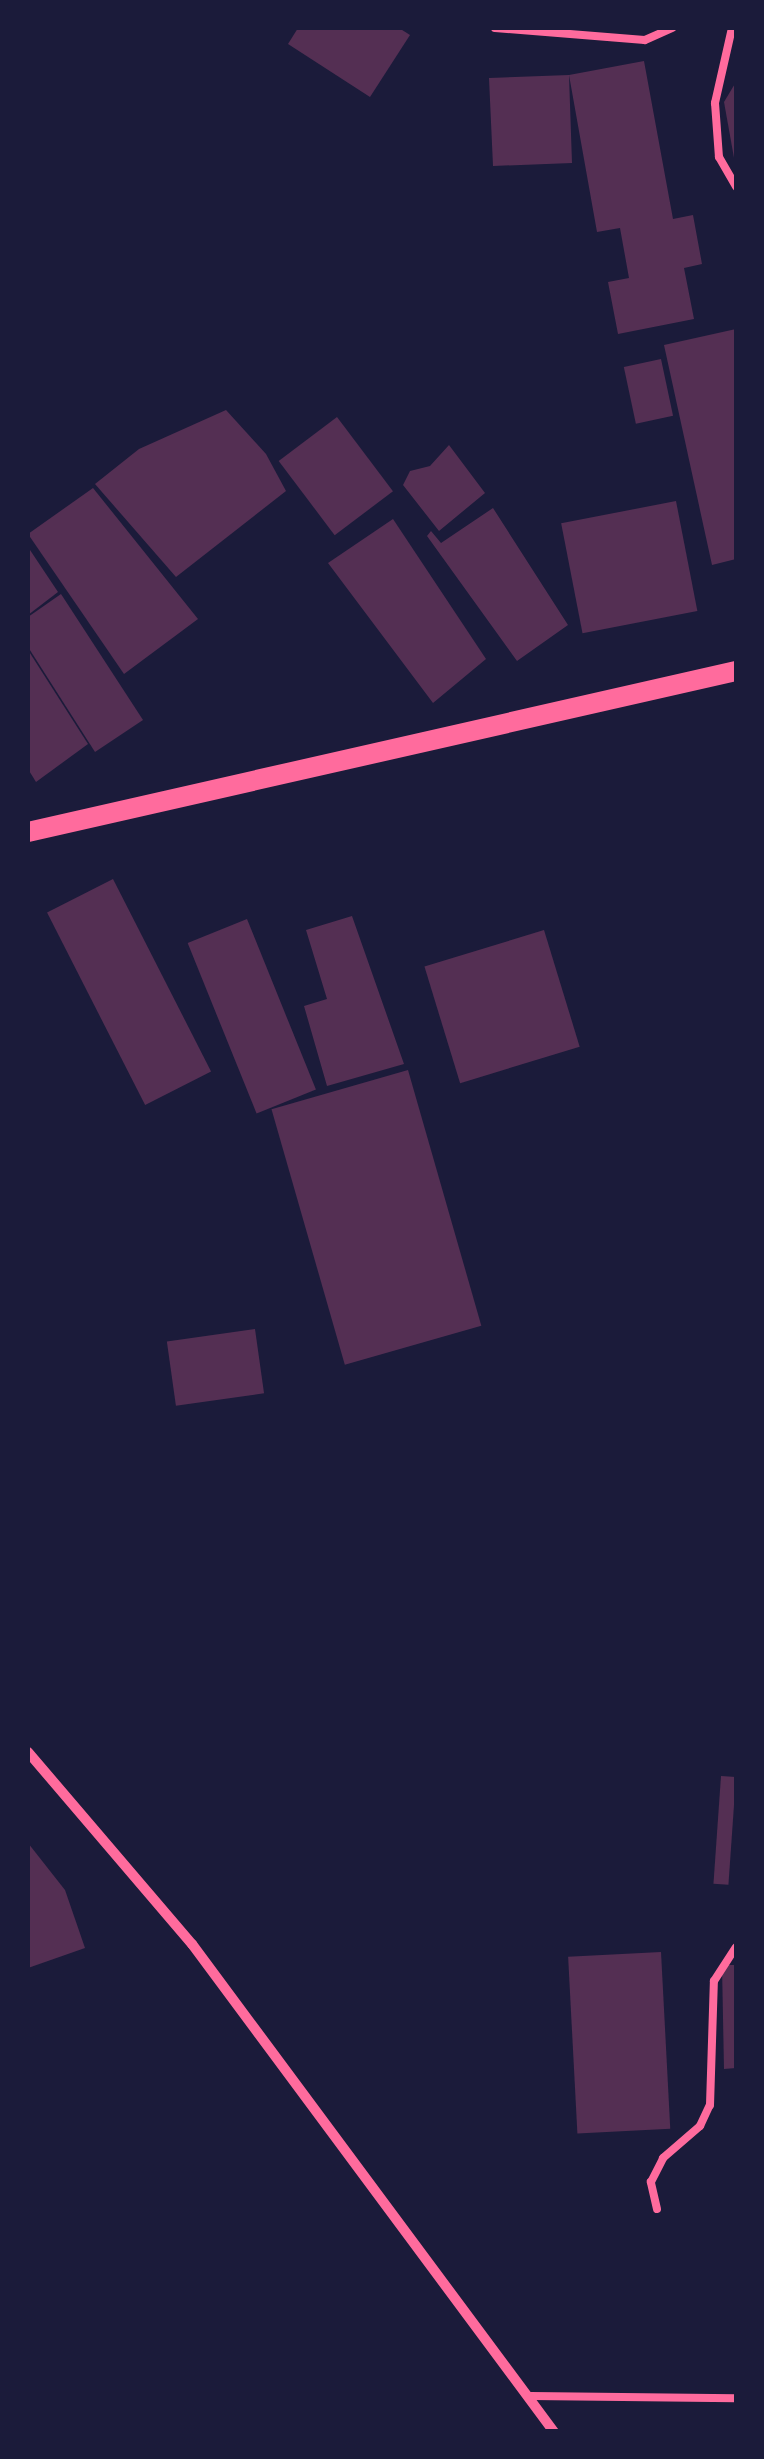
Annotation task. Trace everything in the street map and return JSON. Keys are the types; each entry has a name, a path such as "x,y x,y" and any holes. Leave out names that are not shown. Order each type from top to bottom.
{"main road":[{"path":"28,832 736,671"}],"street":[{"path":"28,1752 192,1944 554,2432"}],"lane":[{"path":"496,28 645,40 672,28"},
{"path":"732,28 715,102 719,158 736,187"},
{"path":"657,2209 651,2182 663,2158 700,2126 710,2105 714,1981 736,1948"},
{"path":"531,2396 736,2398"}],"building":[{"path":"298,28 399,28 410,35 370,97 288,44"},
{"path":"644,61 673,219 693,215 702,264 684,268 694,319 618,334 608,282 629,278 620,228 597,232 569,75"},
{"path":"569,75 572,163 493,166 489,78"},
{"path":"736,82 736,169 724,102"},
{"path":"736,329 736,559 712,565 664,345"},
{"path":"661,359 673,416 636,424 624,367"},
{"path":"226,410 266,454 286,491 176,577 95,484 139,449"},
{"path":"337,417 393,491 335,535 279,461"},
{"path":"449,445 485,493 439,531 403,485 410,471 430,466"},
{"path":"93,488 198,619 124,674 28,534"},
{"path":"676,501 697,611 583,633 561,523"},
{"path":"493,508 568,625 517,661 427,536 431,531 441,543"},
{"path":"393,519 486,659 433,703 328,563"},
{"path":"28,547 58,592 28,615"},
{"path":"61,594 143,720 95,752 28,647 28,617"},
{"path":"28,650 88,744 36,782 28,769"},
{"path":"113,879 211,1071 145,1105 47,913"},
{"path":"352,916 404,1064 327,1086 304,1006 327,999 306,930"},
{"path":"247,919 316,1090 257,1114 188,943"},
{"path":"544,930 580,1047 460,1083 424,967"},
{"path":"408,1070 481,1326 345,1365 272,1109"},
{"path":"255,1329 264,1393 176,1406 167,1341"},
{"path":"721,1776 736,1777 728,1885 713,1884"},
{"path":"28,1843 65,1890 85,1948 28,1968"},
{"path":"661,1952 670,2129 577,2134 568,1957"},
{"path":"722,1965 736,1965 736,2068 724,2069"}]}
